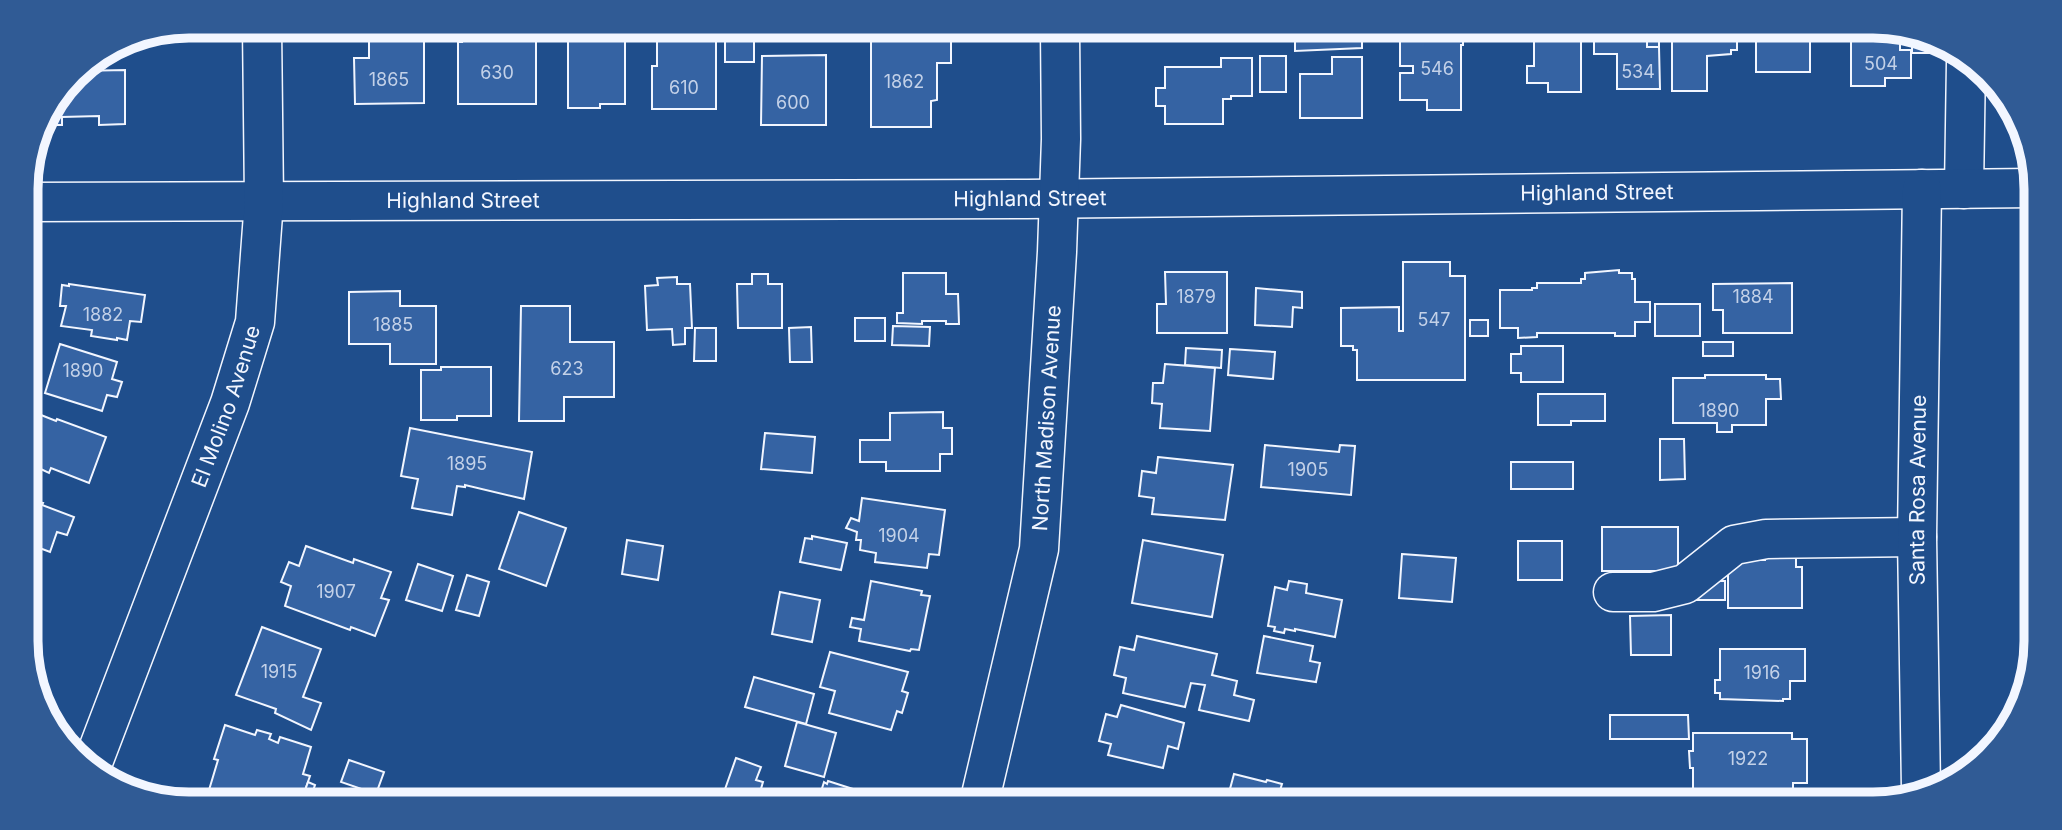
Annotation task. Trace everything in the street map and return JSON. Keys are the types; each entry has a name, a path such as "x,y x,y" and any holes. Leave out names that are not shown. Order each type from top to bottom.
{"street":[{"name":"North Madison Avenue","path":"982,792 1038,549 1057,252 1061,139 1059,38"},
{"name":"El Molino Avenue","path":"95,758 230,403 255,322 264,201 262,39"},
{"path":"1964,189 1966,71"},
{"name":"Highland Street","path":"39,202 1059,199 2024,188"},
{"name":"Santa Rosa Avenue","path":"1921,783 1917,537 1922,189"},
{"path":"1614,592 1653,592 1685,584 1734,545 1755,541 1806,537 1917,537"}],"building":[{"path":"1295,38 1362,38 1362,48 1295,51"},
{"path":"1400,38 1463,38 1461,110 1427,110 1427,100 1400,100 1400,73 1413,73 1413,66 1400,66"},
{"path":"1534,38 1581,38 1581,92 1548,92 1548,83 1527,83 1527,66 1534,66"},
{"path":"1594,38 1647,38 1647,47 1659,47 1660,89 1617,89 1617,54 1594,54"},
{"path":"1647,38 1659,38 1659,47 1647,47"},
{"path":"1672,38 1737,38 1737,50 1731,50 1731,54 1707,56 1707,91 1672,91"},
{"path":"1756,38 1810,38 1810,72 1756,72"},
{"path":"1851,38 1893,40 1902,42 1900,42 1900,50 1911,50 1911,78 1885,78 1885,86 1851,86"},
{"path":"369,39 424,39 424,103 355,104 354,58 369,58"},
{"path":"462,39 536,39 536,104 458,104 458,42 462,42"},
{"path":"568,39 625,39 625,104 600,104 600,108 568,108"},
{"path":"657,39 716,39 716,109 652,109 652,66 657,66"},
{"path":"725,39 754,39 754,62 725,62"},
{"path":"871,39 951,39 951,63 937,63 937,100 931,101 931,127 871,127"},
{"path":"1912,44 1929,49 1929,53 1912,53"},
{"path":"826,55 826,125 761,125 762,56"},
{"path":"1260,56 1286,56 1286,92 1260,92"},
{"path":"1332,57 1362,57 1362,118 1300,118 1300,74 1332,74"},
{"path":"1221,58 1252,58 1252,96 1231,96 1231,99 1223,99 1223,124 1165,124 1165,106 1156,106 1156,88 1165,88 1165,67 1221,67"},
{"path":"125,70 125,124 99,125 99,116 62,117 62,125 53,125 70,97 97,71"},
{"path":"1403,262 1450,262 1450,276 1465,276 1465,380 1357,380 1357,350 1353,350 1353,346 1341,346 1341,308 1399,307 1399,331 1403,331"},
{"path":"1619,270 1619,273 1632,273 1632,279 1635,279 1635,302 1650,302 1650,322 1635,322 1635,336 1615,336 1615,333 1537,333 1537,337 1518,338 1518,328 1500,328 1500,290 1532,290 1537,288 1537,283 1581,283 1581,279 1585,279 1585,273"},
{"path":"1165,272 1227,272 1227,333 1157,333 1157,304 1166,304"},
{"path":"903,273 946,273 946,294 958,294 959,324 946,324 946,321 897,323 897,313 903,313"},
{"path":"752,274 768,274 768,284 782,284 782,328 738,328 737,284 752,284"},
{"path":"677,277 677,284 690,284 692,328 685,328 685,344 673,345 672,329 647,330 645,286 658,285 657,278"},
{"path":"1792,283 1792,333 1723,333 1723,310 1713,310 1713,284"},
{"path":"62,285 145,295 141,322 130,321 127,340 91,336 92,330 61,326 66,306 60,306"},
{"path":"1256,288 1302,292 1302,308 1293,307 1292,327 1255,325"},
{"path":"400,291 400,306 436,306 436,364 390,364 390,344 349,344 349,292"},
{"path":"1655,304 1700,304 1700,336 1655,336"},
{"path":"521,306 570,306 570,342 614,342 614,397 564,397 564,421 519,421"},
{"path":"855,318 885,318 885,341 855,341"},
{"path":"1470,320 1488,320 1488,336 1470,336"},
{"path":"893,326 930,327 929,346 892,345"},
{"path":"811,327 812,362 790,362 789,328"},
{"path":"695,328 716,328 716,361 694,361"},
{"path":"1703,342 1733,342 1733,356 1703,356"},
{"path":"60,344 117,362 112,379 122,382 117,397 107,395 102,411 45,393"},
{"path":"1521,346 1563,346 1563,382 1521,382 1521,373 1511,373 1511,354 1521,354"},
{"path":"1186,348 1222,350 1221,368 1185,365"},
{"path":"1230,349 1275,352 1273,379 1228,375"},
{"path":"1165,364 1215,368 1210,431 1160,428 1162,404 1152,403 1153,383 1163,383"},
{"path":"441,367 491,367 491,416 421,420 421,370 441,370"},
{"path":"1705,375 1766,375 1766,379 1780,379 1781,399 1766,399 1766,425 1732,425 1732,432 1717,432 1717,423 1673,423 1673,378 1705,378"},
{"path":"1538,394 1605,394 1605,421 1538,425"},
{"path":"943,412 943,428 952,428 952,454 940,454 940,471 886,471 886,462 860,462 860,440 890,440 890,413"},
{"path":"38,414 106,437 89,483 51,468 49,473 38,468"},
{"path":"410,428 532,452 524,499 465,485 457,486 452,515 412,508 418,479 401,476"},
{"path":"765,433 815,437 812,473 761,469"},
{"path":"1660,439 1684,439 1685,479 1660,480"},
{"path":"1265,445 1339,452 1340,445 1355,446 1351,495 1261,487"},
{"path":"1158,457 1233,465 1225,520 1152,514 1154,498 1139,496 1142,471 1156,473"},
{"path":"1511,462 1573,462 1573,489 1511,489"},
{"path":"862,498 945,510 939,555 929,554 927,568 875,562 876,553 860,550 861,540 856,540 857,532 846,528 851,518 859,521"},
{"path":"38,502 74,517 67,535 57,532 50,552 38,548"},
{"path":"519,512 566,528 546,586 499,569"},
{"path":"1602,527 1678,527 1678,571 1602,571"},
{"path":"812,536 847,543 841,570 800,562 805,538 812,539"},
{"path":"627,540 663,546 658,580 622,574"},
{"path":"1143,540 1223,555 1212,617 1132,603"},
{"path":"1518,541 1562,541 1562,580 1518,580"},
{"path":"1765,545 1796,545 1796,567 1802,567 1802,608 1728,608 1728,560 1765,560"},
{"path":"306,546 353,563 354,559 391,572 381,598 389,600 375,636 351,627 350,630 285,606 291,586 281,582 289,562 299,566"},
{"path":"1402,554 1456,558 1452,602 1399,598"},
{"path":"418,564 453,576 442,611 406,600"},
{"path":"467,575 489,582 479,616 456,610"},
{"path":"871,581 922,591 921,595 930,596 919,650 910,651 859,641 861,629 850,627 852,618 864,620"},
{"path":"1289,581 1307,584 1306,593 1342,600 1335,637 1295,629 1285,629 1284,633 1274,631 1275,627 1268,626 1275,587 1287,590"},
{"path":"1697,581 1725,581 1725,600 1697,600"},
{"path":"780,592 820,600 812,642 772,634"},
{"path":"1671,615 1671,655 1631,655 1630,616"},
{"path":"262,627 321,649 303,697 321,703 311,730 275,713 276,709 236,695"},
{"path":"1137,636 1217,654 1212,675 1237,681 1234,695 1254,700 1249,721 1199,710 1205,685 1191,683 1185,707 1123,693 1126,678 1114,675 1120,647 1134,650"},
{"path":"1264,636 1313,646 1310,661 1320,663 1316,682 1257,673"},
{"path":"1720,649 1805,649 1805,681 1790,681 1790,699 1783,701 1720,699 1720,693 1715,693 1715,680 1720,680"},
{"path":"830,652 908,672 902,691 908,693 902,713 897,711 891,730 829,713 835,691 820,687"},
{"path":"754,677 814,694 806,724 745,707"},
{"path":"1121,705 1184,723 1178,749 1168,746 1163,768 1108,755 1111,744 1099,741 1106,714 1117,717"},
{"path":"1610,715 1688,715 1689,739 1610,739"},
{"path":"797,722 836,733 824,777 785,766"},
{"path":"225,725 255,735 257,730 271,734 269,739 278,743 280,737 311,747 303,774 310,776 304,792 209,790 218,760 214,759"},
{"path":"1693,733 1792,733 1792,739 1807,739 1807,783 1793,783 1793,791 1693,791 1693,768 1690,768 1689,751 1693,751"},
{"path":"736,758 761,767 756,780 763,782 760,792 724,792"},
{"path":"349,760 384,772 377,792 341,782"},
{"path":"1234,774 1282,784 1280,791 1229,791"},
{"path":"828,781 861,792 821,792 824,782 827,784"},
{"path":"308,782 315,785 312,792 304,792"}]}
